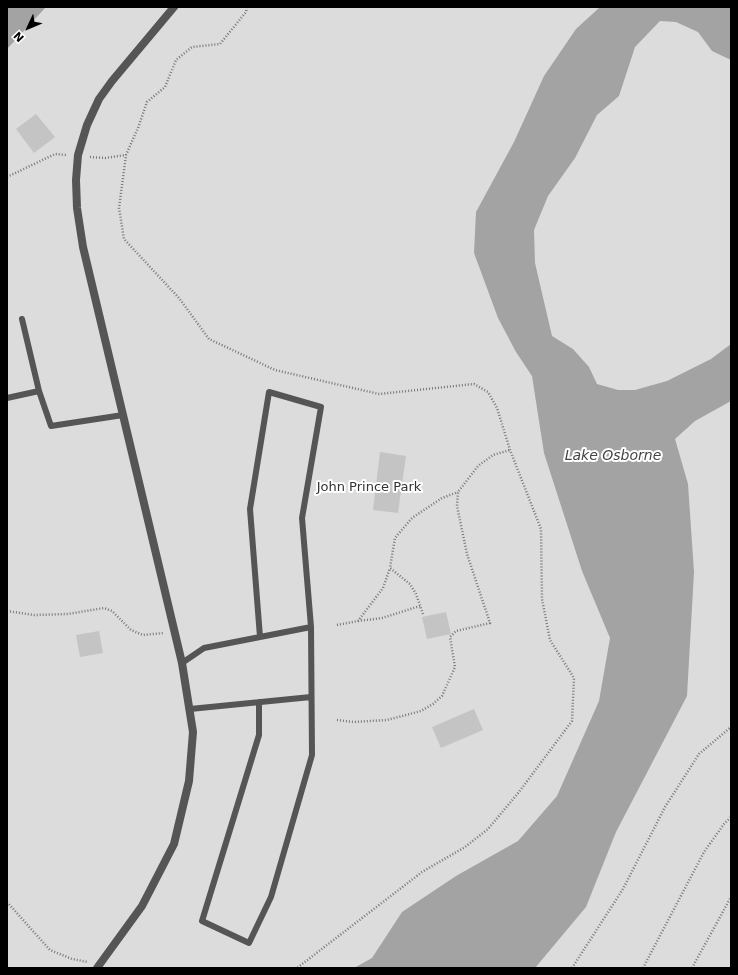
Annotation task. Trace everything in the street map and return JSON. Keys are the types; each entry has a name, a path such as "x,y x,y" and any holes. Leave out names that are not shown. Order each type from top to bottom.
{"street":[{"path":"98,966 142,906 174,844 189,781 193,732 182,663 83,248 77,208 78,155 87,125 99,99 112,81 174,7"}],"lane":[{"path":"22,319 39,392 51,426 123,415"},
{"path":"7,398 39,392"},
{"path":"259,702 260,735 202,922 249,943 271,897 312,755 311,627 302,518 321,407 269,392 250,509 260,637"},
{"path":"182,663 204,648 311,627"},
{"path":"190,709 311,697"}],"path":[{"path":"247,7 246,12 220,44 192,47 176,60 165,87 147,102 138,128 126,155 119,208 124,239 179,298 209,339 275,370 379,394 474,384 488,392 497,408 510,450 541,528 542,599 550,640 574,678 572,721 488,830 465,847 416,877 298,968"},
{"path":"358,620 382,588 390,568 395,538 399,532 412,518 426,508 442,498 458,492 478,466 493,455 510,450"},
{"path":"337,720 353,722 387,720 421,711 433,704 442,696 455,667 450,637 456,631 490,623 467,554 457,506 458,492"},
{"path":"390,568 410,584 423,614"},
{"path":"337,625 358,620 382,618 420,606"},
{"path":"7,611 34,615 68,614 104,608 112,611 131,630 143,635 174,632"},
{"path":"572,968 623,889 665,807 699,754 731,727"},
{"path":"643,968 704,852 724,824 731,818"},
{"path":"692,968 731,897"},
{"path":"7,902 50,950 72,959 98,966"}],"green space":[{"name":"John Prince Park","path":"7,7 731,7 731,968 7,968"}],"water":[{"path":"7,7 46,7 7,49"},
{"name":"Lake Osborne","path":"600,7 731,7 731,60 712,51 698,32 676,22 660,21 635,47 619,96 597,115 575,158 548,196 534,230 535,263 552,336 573,349 589,367 597,384 618,390 635,390 667,381 711,359 731,344 731,401 695,421 675,439 688,484 694,572 687,696 616,832 586,907 535,968 354,968 372,958 402,912 456,876 518,841 557,796 599,701 610,638 582,571 544,453 532,376 516,352 498,318 474,253 476,212 514,142 544,76 576,29"}],"building":[{"path":"36,114 55,137 34,153 16,129"},
{"path":"380,452 406,456 398,513 373,510"},
{"path":"446,612 451,634 427,639 422,617"},
{"path":"99,631 103,653 80,657 76,635"},
{"path":"474,709 483,730 441,748 432,727"}]}
